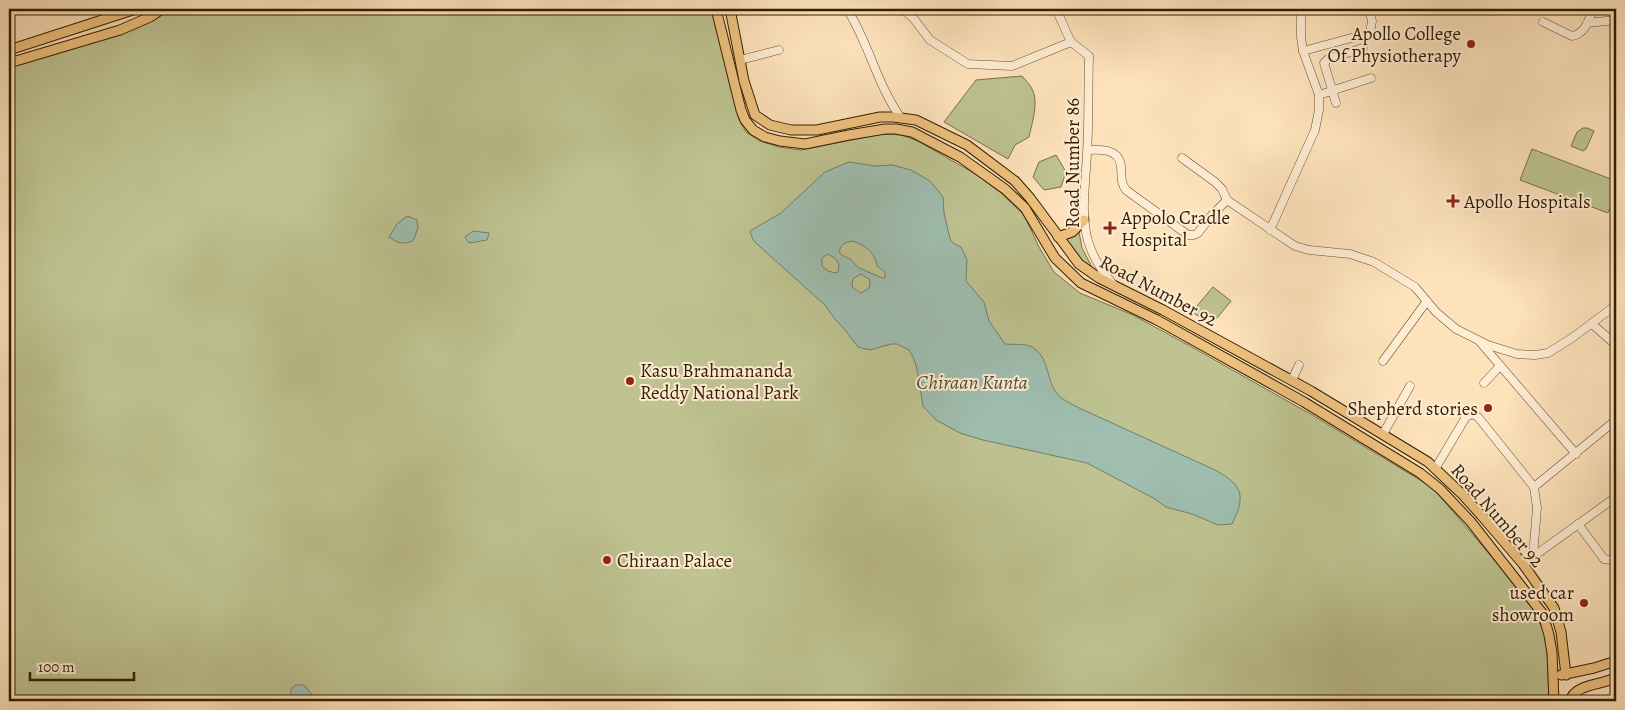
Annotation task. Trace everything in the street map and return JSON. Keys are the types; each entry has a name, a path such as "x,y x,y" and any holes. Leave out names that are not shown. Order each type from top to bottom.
{"main road":[{"path":"9,50 136,9"},
{"path":"9,63 120,30 150,17 162,9"},
{"name":"Road Number 92","path":"716,9 741,110 745,120 753,130 773,139 805,144 885,129 912,132 960,157 1005,189 1025,208 1055,258 1081,282 1157,320 1302,400 1420,473 1454,504 1490,545 1543,614 1549,635 1554,701"},
{"name":"Road Number 92","path":"730,9 744,82 755,115 770,125 791,130 816,130 880,117 901,118 916,120 967,145 1016,181 1079,264 1099,278 1163,310 1292,380 1428,462 1463,495 1523,564 1554,608 1561,632 1566,671"},
{"path":"1058,237 1072,232 1084,220"},
{"path":"1302,400 1307,389"},
{"path":"1553,670 1566,671 1616,661"},
{"path":"1570,701 1572,694 1579,689 1607,682 1616,677"}],"street":[{"path":"847,9 858,26 890,103 901,118"},
{"path":"903,9 914,19 930,40 968,64 1012,66 1071,42 1056,9"},
{"path":"1270,230 1315,130 1320,110 1319,95 1303,51 1301,9"},
{"path":"1303,51 1370,33 1372,21 1369,9"},
{"path":"1543,22 1572,36 1581,34 1593,9"},
{"path":"1587,23 1616,20"},
{"path":"1336,103 1324,67 1325,61 1359,49 1352,38"},
{"name":"Road Number 86","path":"1071,42 1089,56 1088,150 1084,220 1088,241 1094,256 1103,272 1114,285"},
{"path":"740,60 779,50"},
{"path":"1319,95 1371,78"},
{"path":"880,117 890,103"},
{"path":"1088,150 1099,149 1110,151 1116,155 1121,165 1121,181 1126,190 1188,235 1198,233 1227,200"},
{"path":"1182,158 1215,182 1222,189 1227,200 1295,246 1309,250 1350,254 1370,260 1409,282 1456,329 1478,340 1517,354 1535,355 1548,353 1558,348 1616,306"},
{"path":"1383,361 1427,301"},
{"path":"1592,324 1616,345"},
{"path":"1478,340 1576,454"},
{"path":"1292,380 1299,365"},
{"path":"1484,383 1500,366"},
{"path":"1383,434 1410,386"},
{"path":"1435,468 1466,417 1472,414 1478,416 1534,487 1537,508 1534,557"},
{"path":"1534,487 1616,420"},
{"path":"1523,564 1616,496"},
{"path":"1578,524 1604,559 1611,560 1616,557"}],"green space":[{"name":"Kasu Brahmananda Reddy National Park","path":"171,9 712,9 739,120 746,132 760,141 779,147 801,150 882,134 901,135 918,141 977,175 1001,193 1024,215 1039,247 1054,272 1080,293 1133,315 1190,346 1314,416 1433,488 1527,598 1544,632 1547,650 1549,701 9,701 9,67 145,23"},
{"path":"1022,76 1030,85 1034,94 1034,113 1029,137 1015,145 1008,159 944,122 976,80"},
{"path":"1583,128 1594,131 1586,149 1583,151 1571,146 1577,132"},
{"path":"1532,149 1616,181 1616,192 1608,213 1520,180"},
{"path":"1056,155 1066,172 1061,187 1044,190 1033,177 1039,162"},
{"path":"1079,232 1082,248 1094,271 1074,252 1066,239"},
{"path":"1213,287 1231,301 1212,324 1192,312"}],"water":[{"name":"Chiraan Kunta","path":"849,162 875,166 892,165 911,170 930,181 943,197 944,213 950,239 961,247 967,260 966,281 984,302 989,321 1005,344 1026,345 1038,351 1042,356 1052,386 1065,400 1215,470 1228,478 1237,487 1240,498 1237,513 1232,524 1218,525 1192,514 1166,507 1155,499 1087,463 983,440 960,433 936,420 923,406 917,369 909,350 897,344 870,350 858,347 825,305 753,240 750,231 781,213 825,172","holes":["852,241 865,247 872,253 877,266 885,272 885,278 859,268 850,259 840,254 840,249 843,245","828,254 835,258 839,264 838,272 828,271 822,266 822,258","861,274 869,279 869,288 861,293 853,288 853,279"]},
{"path":"407,216 417,220 418,228 413,241 400,243 389,237 397,224"},
{"path":"473,231 489,233 487,240 469,243 465,237"},
{"path":"296,685 304,685 317,701 295,701 291,692 292,688"}],"place":[{"name":"Apollo College Of Physiotherapy","path":"1471,44"},
{"name":"Apollo Hospitals","path":"1453,201"},
{"name":"Appolo Cradle Hospital","path":"1110,228"},
{"name":"Kasu Brahmananda Reddy National Park","path":"630,381"},
{"name":"Shepherd stories","path":"1488,408"},
{"name":"Chiraan Palace","path":"607,560"},
{"name":"used car showroom","path":"1584,603"}]}
